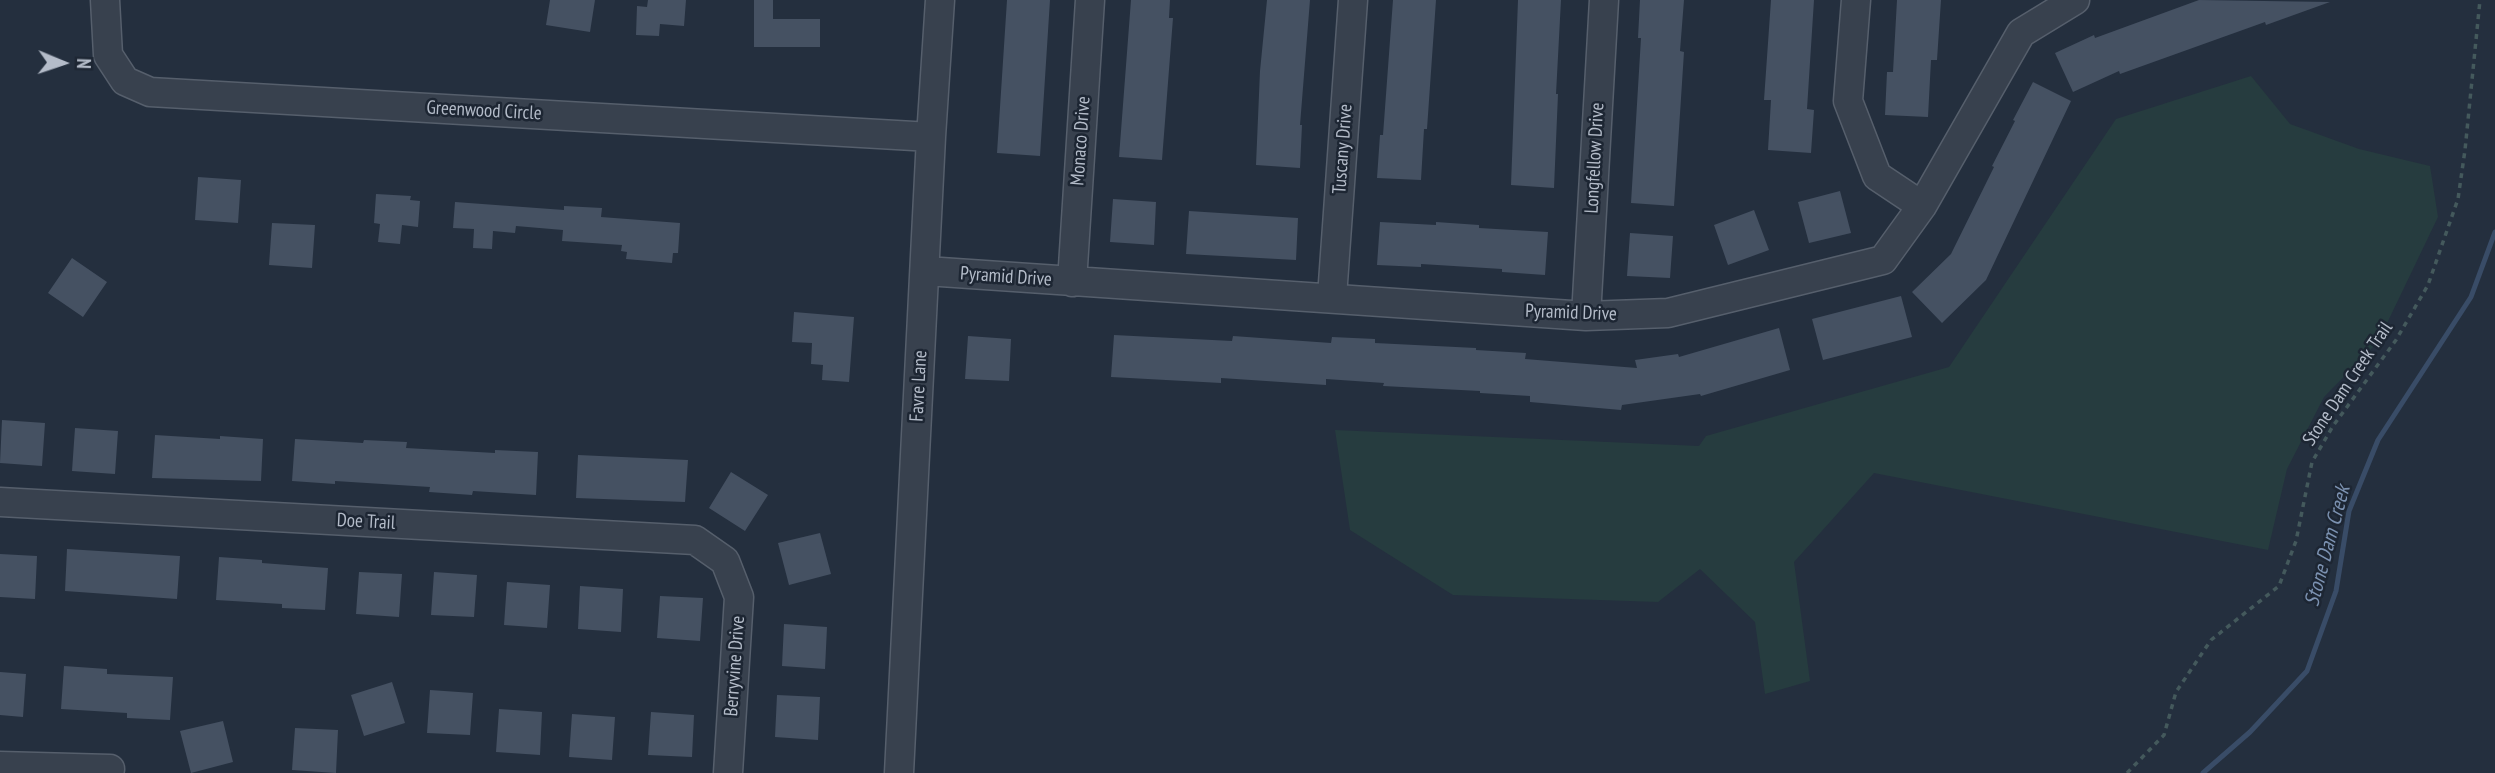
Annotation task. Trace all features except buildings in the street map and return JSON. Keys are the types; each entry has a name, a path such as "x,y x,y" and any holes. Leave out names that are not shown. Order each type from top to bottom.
{"street":[{"name":"Greenwood Circle","path":"105,0 108,55 125,81 150,92 931,137"},
{"name":"Favre Lane","path":"899,773 940,0"},
{"name":"Monaco Drive","path":"1072,282 1090,0"},
{"name":"Tuscany Drive","path":"1332,297 1353,0"},
{"name":"Longfellow Drive","path":"1586,316 1604,0"},
{"path":"1856,0 1848,101 1877,176 1922,206"},
{"name":"Pyramid Drive","path":"926,271 1586,316 1668,313 1883,260 1922,206 2021,33 2075,0"},
{"name":"Doe Trail","path":"0,502 695,540 725,561"},
{"name":"Berryvine Drive","path":"725,561 739,597 728,773"},
{"path":"0,766 110,769"}],"path":[{"name":"Stone Dam Creek Trail","path":"2127,773 2164,735 2176,692 2211,640 2279,586 2296,541 2312,462 2333,426 2396,341 2428,285 2458,200 2480,0"}],"green space":[{"path":"2251,76 2290,124 2359,149 2430,166 2438,217 2378,342 2324,397 2287,469 2268,550 1874,473 1794,562 1810,681 1765,694 1755,622 1700,569 1658,602 1453,595 1350,530 1335,430 1699,446 1706,436 1949,367 2116,119"}],"waterway":[{"name":"Stone Dam Creek","path":"2203,773 2250,732 2307,671 2336,591 2349,511 2378,440 2471,297 2495,232"}]}
